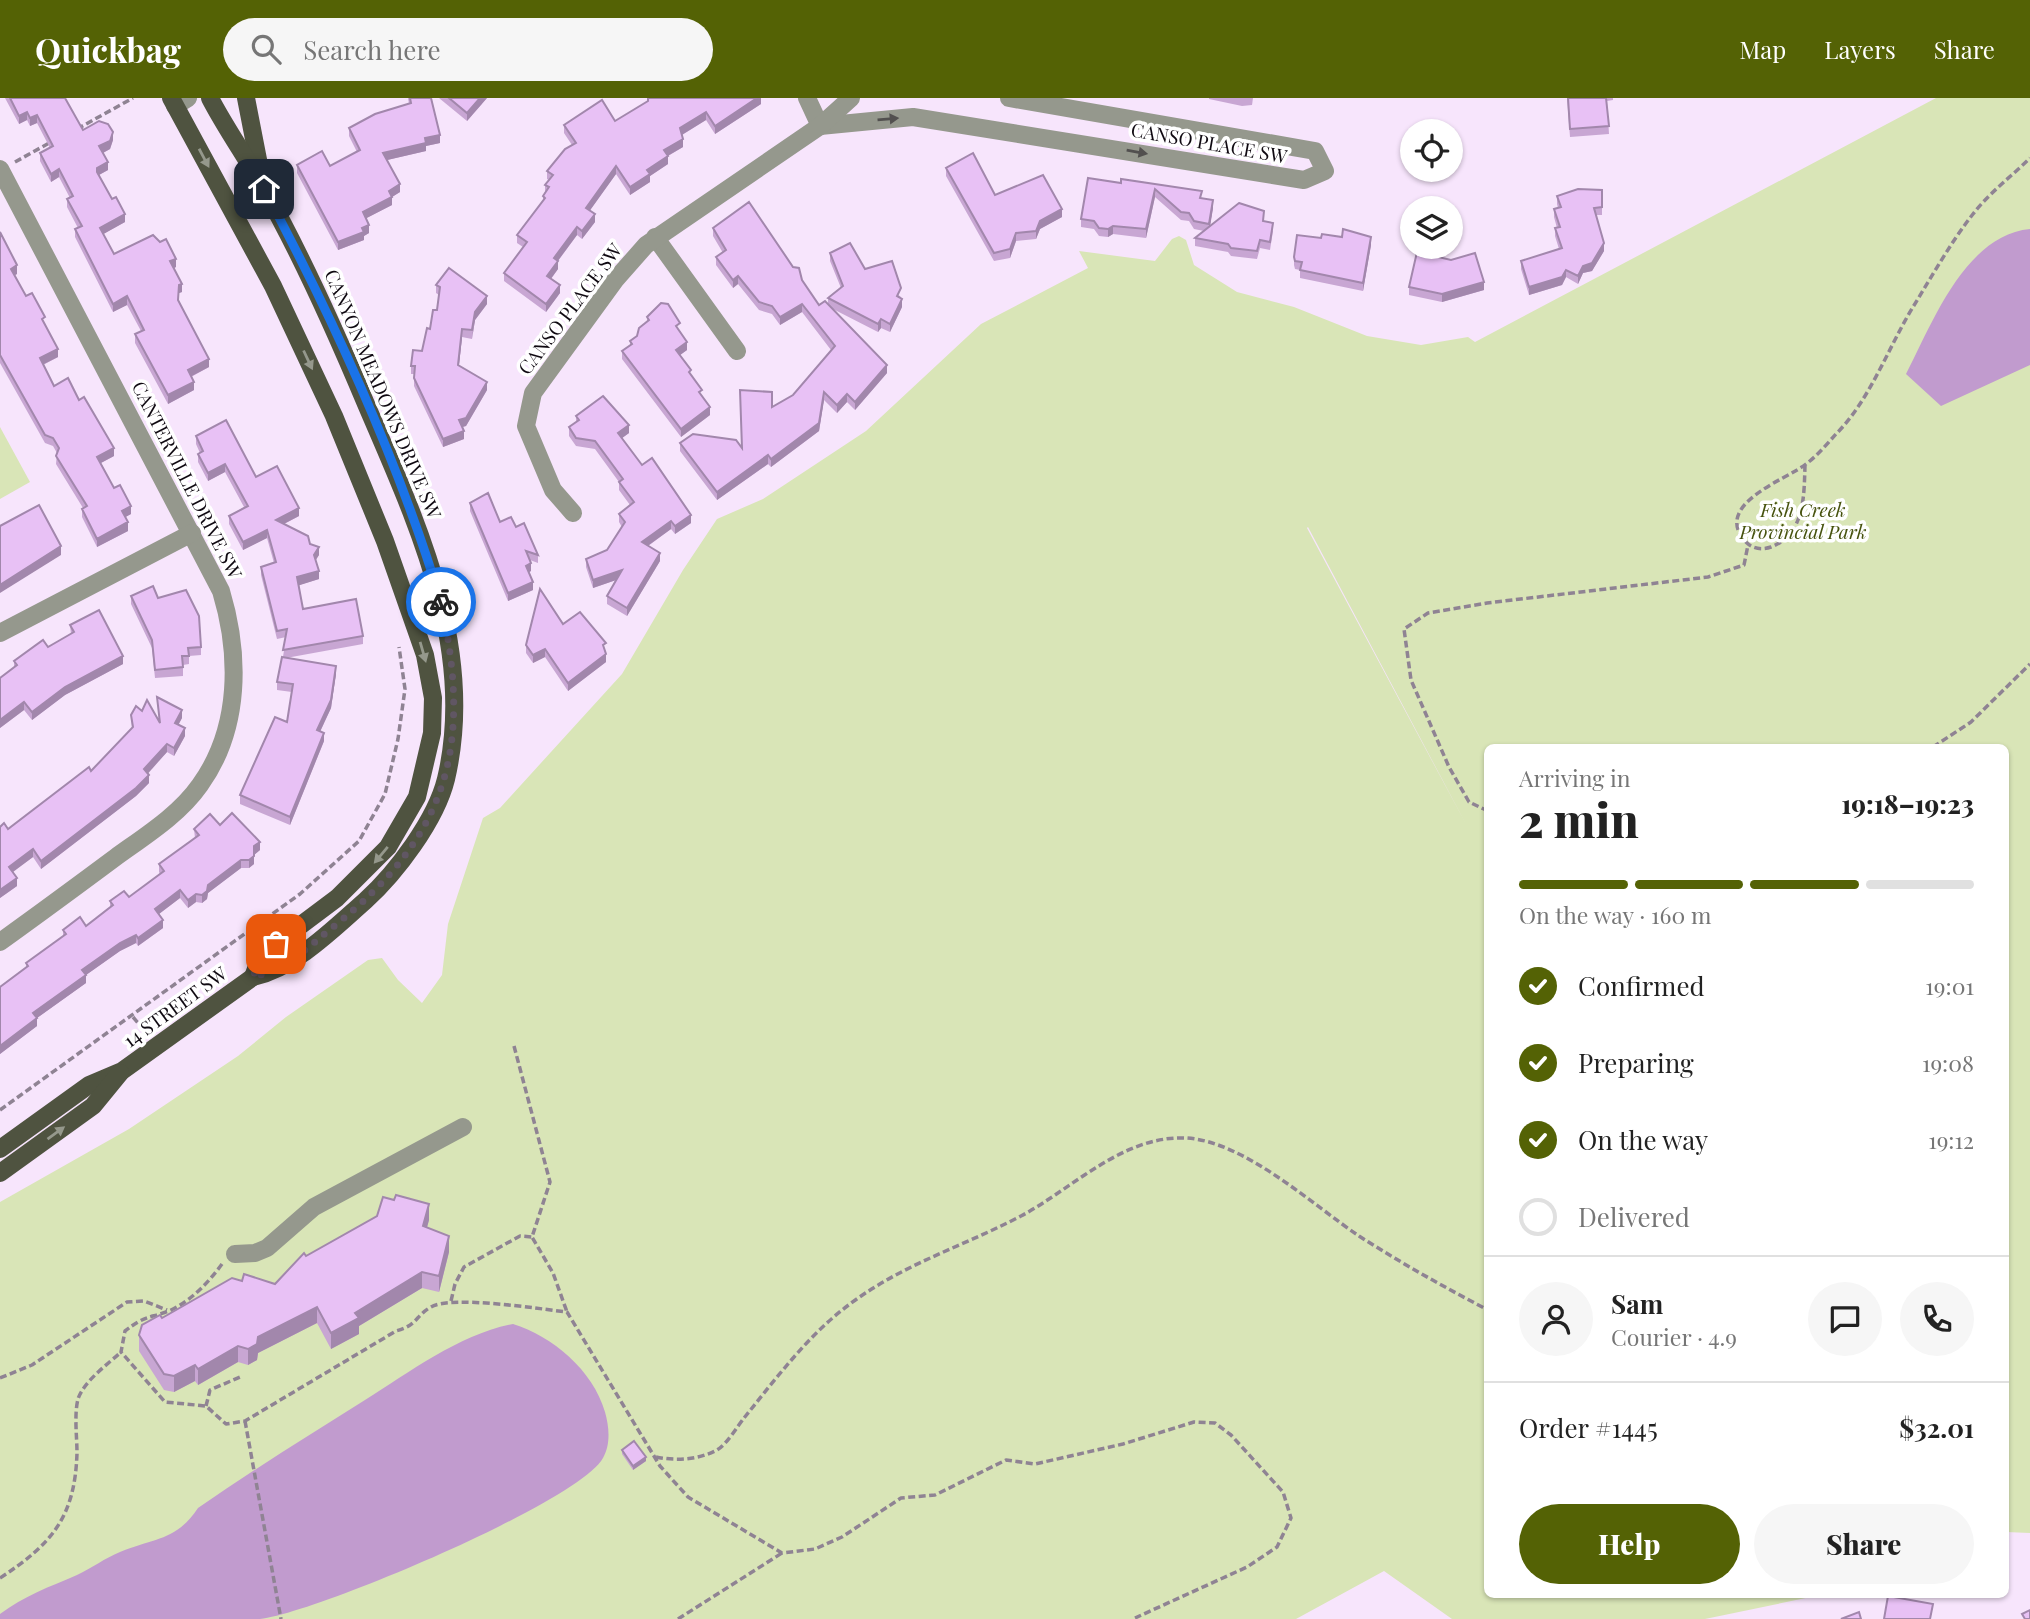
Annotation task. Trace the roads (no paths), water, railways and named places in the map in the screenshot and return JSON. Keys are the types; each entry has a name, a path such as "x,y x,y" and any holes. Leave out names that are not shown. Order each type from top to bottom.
{"main road":[{"name":"CANYON MEADOWS DRIVE SW","path":"210,98 264,189 326,310 417,524 442,604 453,670 454,711 445,781 435,808"},
{"path":"246,98 264,189"},
{"name":"14 STREET SW","path":"178,101 273,286 334,416 385,541 425,654 433,698 432,733 417,797 404,823 374,864 337,898 261,955 253,977"},
{"name":"14 STREET SW","path":"0,1149 89,1084 122,1071 253,977 276,971 386,882 435,808"},
{"name":"14 STREET SW","path":"0,1172 93,1106 122,1071"}],"street":[{"path":"807,98 820,126"},
{"name":"CANSO PLACE SW","path":"573,513 553,490 536,453 526,426 529,402 616,279 655,237 820,126 851,98"},
{"name":"CANSO PLACE SW","path":"820,126 913,117 1102,145 1304,180 1325,171 1315,151 1009,98"},
{"name":"CANSO PLACE SW","path":"1102,145 1107,116"},
{"name":"CANTERVILLE DRIVE SW","path":"0,169 221,590 231,623 234,653 234,693 223,739 200,786 159,827 0,943"},
{"path":"655,237 737,351"},
{"path":"0,633 192,533"},
{"path":"235,1254 267,1248 314,1207 463,1127"}],"park label":[{"name":"Fish Creek Provincial Park","path":"1803,521"}]}
